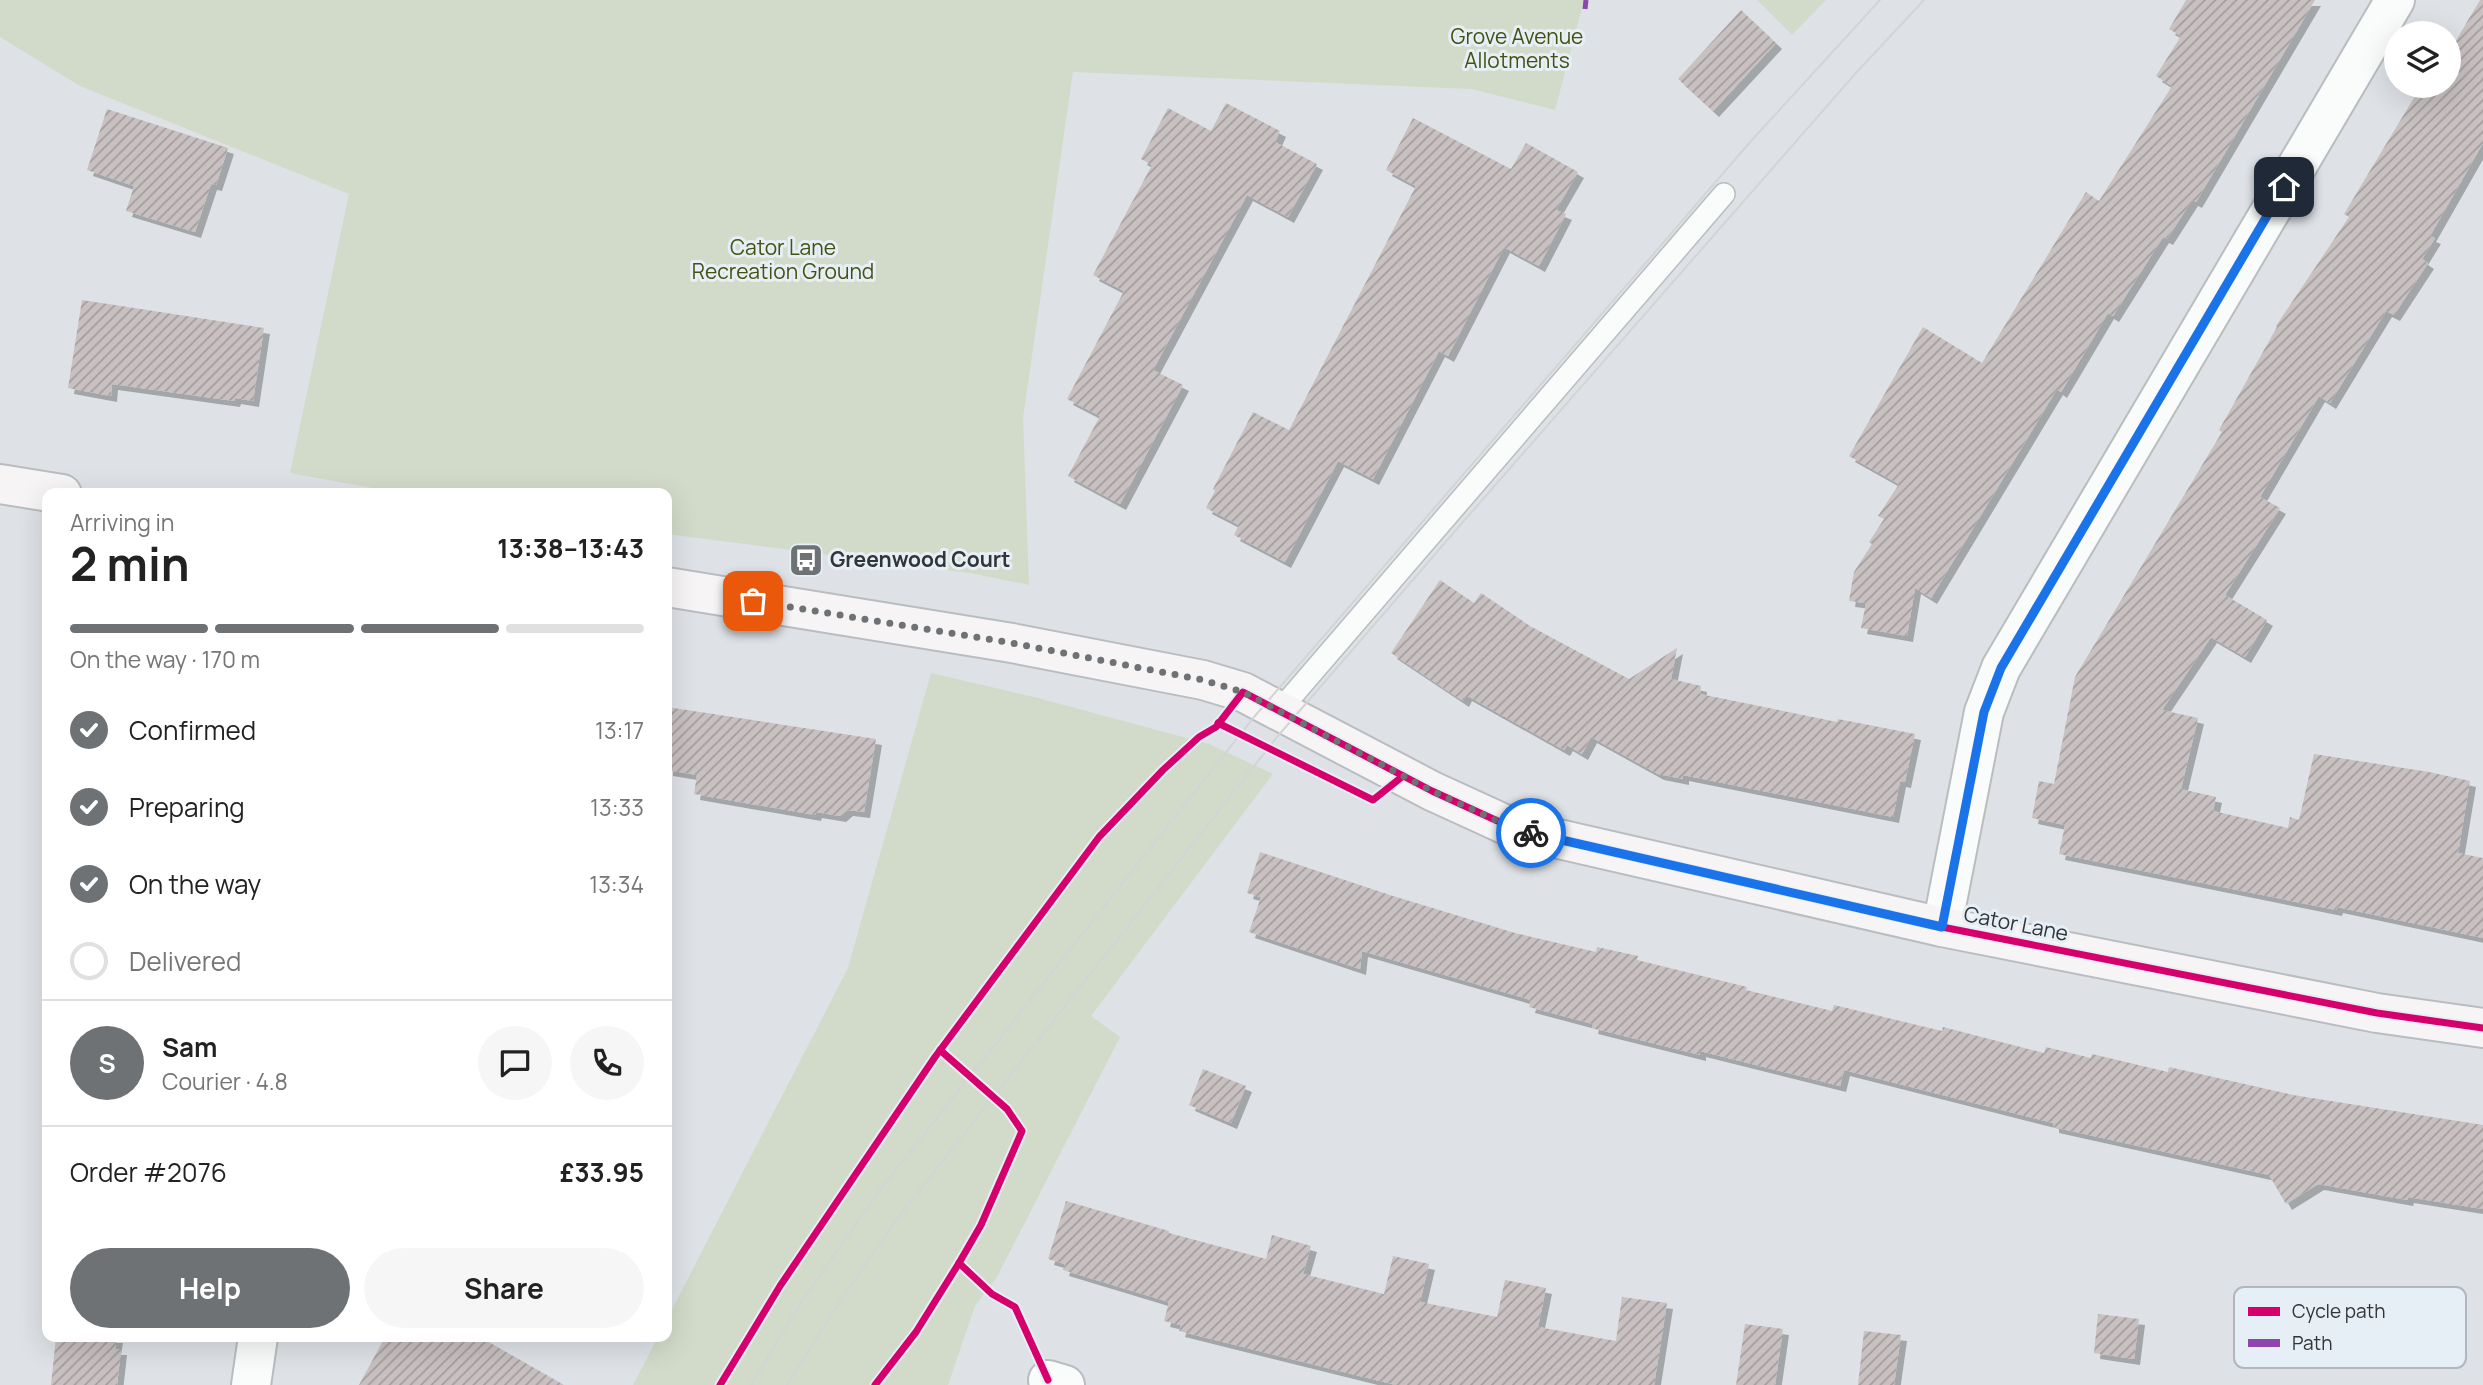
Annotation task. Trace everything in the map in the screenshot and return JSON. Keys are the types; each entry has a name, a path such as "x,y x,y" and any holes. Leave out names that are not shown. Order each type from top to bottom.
{"street":[{"path":"1942,927 1984,712 2001,668 2395,0"},
{"path":"0,484 42,491"},
{"name":"Cator Lane","path":"672,588 1012,643 1203,680 1243,692 1432,791 1515,829 1942,927 2377,1013 2483,1028"},
{"path":"251,1385 257,1342"}],"lane":[{"path":"1280,710 1724,194"}],"green space":[{"name":"Cator Lane Recreation Ground","path":"0,0 1584,0 1555,110 1471,89 1073,72 1023,418 1029,585 970,573 672,535 672,488 372,488 290,473 349,194 80,86 0,37"},
{"path":"1757,0 1826,0 1792,35"},
{"path":"931,673 1038,698 1209,744 1273,774 1091,1016 1120,1037 997,1277 975,1306 948,1385 633,1385 655,1342 672,1342 672,1309 848,968"}],"building":[{"path":"2186,0 2315,0 2196,202 2192,200 2167,239 2163,237 2113,316 2108,313 2061,392 2057,389 1931,598 1915,588 1907,636 1861,628 1866,603 1849,601 1854,572 1884,519 1878,516 1899,484 1849,456 1923,327 1982,363 2086,192 2099,201 2172,86 2156,76 2181,36 2169,29"},
{"path":"2480,0 2483,0 2483,143 2430,236 2435,238 2422,259 2428,263 2394,315 2386,311 2330,403 2319,396 2260,497 2280,508 2225,595 2267,620 2245,657 2211,637 2162,710 2198,718 2181,789 2216,797 2213,811 2288,828 2290,817 2299,820 2314,754 2470,781 2458,853 2483,858 2483,938 2059,854 2065,825 2032,818 2039,781 2054,784 2075,677 2222,432 2219,430 2276,326 2349,217 2344,214 2414,98 2461,98 2461,32"},
{"path":"1741,10 1776,43 1713,111 1678,79"},
{"path":"1226,103 1280,131 1275,142 1317,164 1288,217 1247,195 1153,370 1183,385 1120,504 1068,476 1100,416 1067,399 1124,291 1093,275 1152,165 1141,159 1168,108 1211,131"},
{"path":"107,109 228,148 216,185 211,184 195,232 126,211 134,186 87,170"},
{"path":"1413,118 1511,169 1526,143 1578,172 1556,210 1566,214 1539,266 1504,247 1448,356 1439,351 1373,479 1338,461 1285,562 1234,535 1239,525 1206,508 1253,412 1289,430 1416,186 1386,170"},
{"path":"82,300 264,328 253,401 235,398 234,401 112,384 111,396 68,388"},
{"path":"1440,580 1474,603 1481,593 1530,626 1629,679 1677,648 1671,679 1701,686 1700,694 1837,722 1838,719 1915,734 1905,782 1900,781 1893,817 1683,775 1683,779 1658,774 1591,737 1582,754 1567,745 1564,750 1466,695 1463,701 1391,653"},
{"path":"672,708 876,739 864,812 847,810 840,816 816,812 815,815 694,794 697,775 672,771"},
{"path":"1260,852 1515,933 1596,952 1597,947 1638,956 1637,960 1832,1011 1834,1005 1942,1031 1943,1027 2044,1053 2046,1047 2091,1058 2092,1054 2168,1072 2169,1067 2293,1095 2483,1125 2483,1209 2408,1197 2407,1200 2318,1184 2286,1204 2269,1175 2053,1127 2053,1123 1844,1070 1840,1086 1700,1051 1700,1055 1592,1028 1593,1024 1529,1007 1531,1000 1362,951 1360,969 1249,932 1261,897 1247,893"},
{"path":"1203,1069 1246,1086 1231,1123 1189,1105"},
{"path":"1066,1201 1266,1259 1272,1235 1311,1246 1303,1274 1384,1294 1393,1256 1429,1264 1420,1302 1497,1317 1505,1280 1546,1288 1538,1327 1616,1341 1622,1297 1667,1303 1654,1385 1396,1385 1179,1331 1181,1325 1164,1321 1169,1302 1063,1270 1065,1264 1048,1259"},
{"path":"2098,1314 2139,1319 2134,1359 2094,1353"},
{"path":"1745,1324 1783,1329 1775,1385 1736,1385"},
{"path":"1864,1331 1901,1335 1894,1385 1858,1385"},
{"path":"55,1342 116,1342 115,1349 121,1349 117,1385 51,1385"},
{"path":"382,1342 489,1342 564,1385 359,1385"}],"tram line":[{"path":"751,1385 800,1304 876,1195 1254,717 1751,141 1880,0"},
{"path":"787,1385 897,1219 1277,737 1855,74 1924,0"}],"marked path":[{"path":"1585,9 1586,0"}],"cycle path":[{"path":"720,1385 780,1286 935,1057 1099,837 1163,770 1199,737 1216,727 1243,692 1432,791 1515,829 1942,927 2377,1013 2483,1028"},
{"path":"1218,723 1373,800 1403,776"},
{"path":"875,1385 916,1332 981,1225 1022,1131 1007,1109 940,1050"},
{"path":"959,1263 992,1294 1015,1307 1048,1380"}],"way so far":[{"path":"753,601 1012,643 1203,680 1243,692 1432,791 1515,829 1531,833"}],"place":[{"name":"Greenwood Court","path":"806,560"}],"route":[{"path":"1531,833 1942,927 1984,712 2001,668 2284,187"}],"park label":[{"name":"Grove Avenue Allotments","path":"1517,49"}]}
